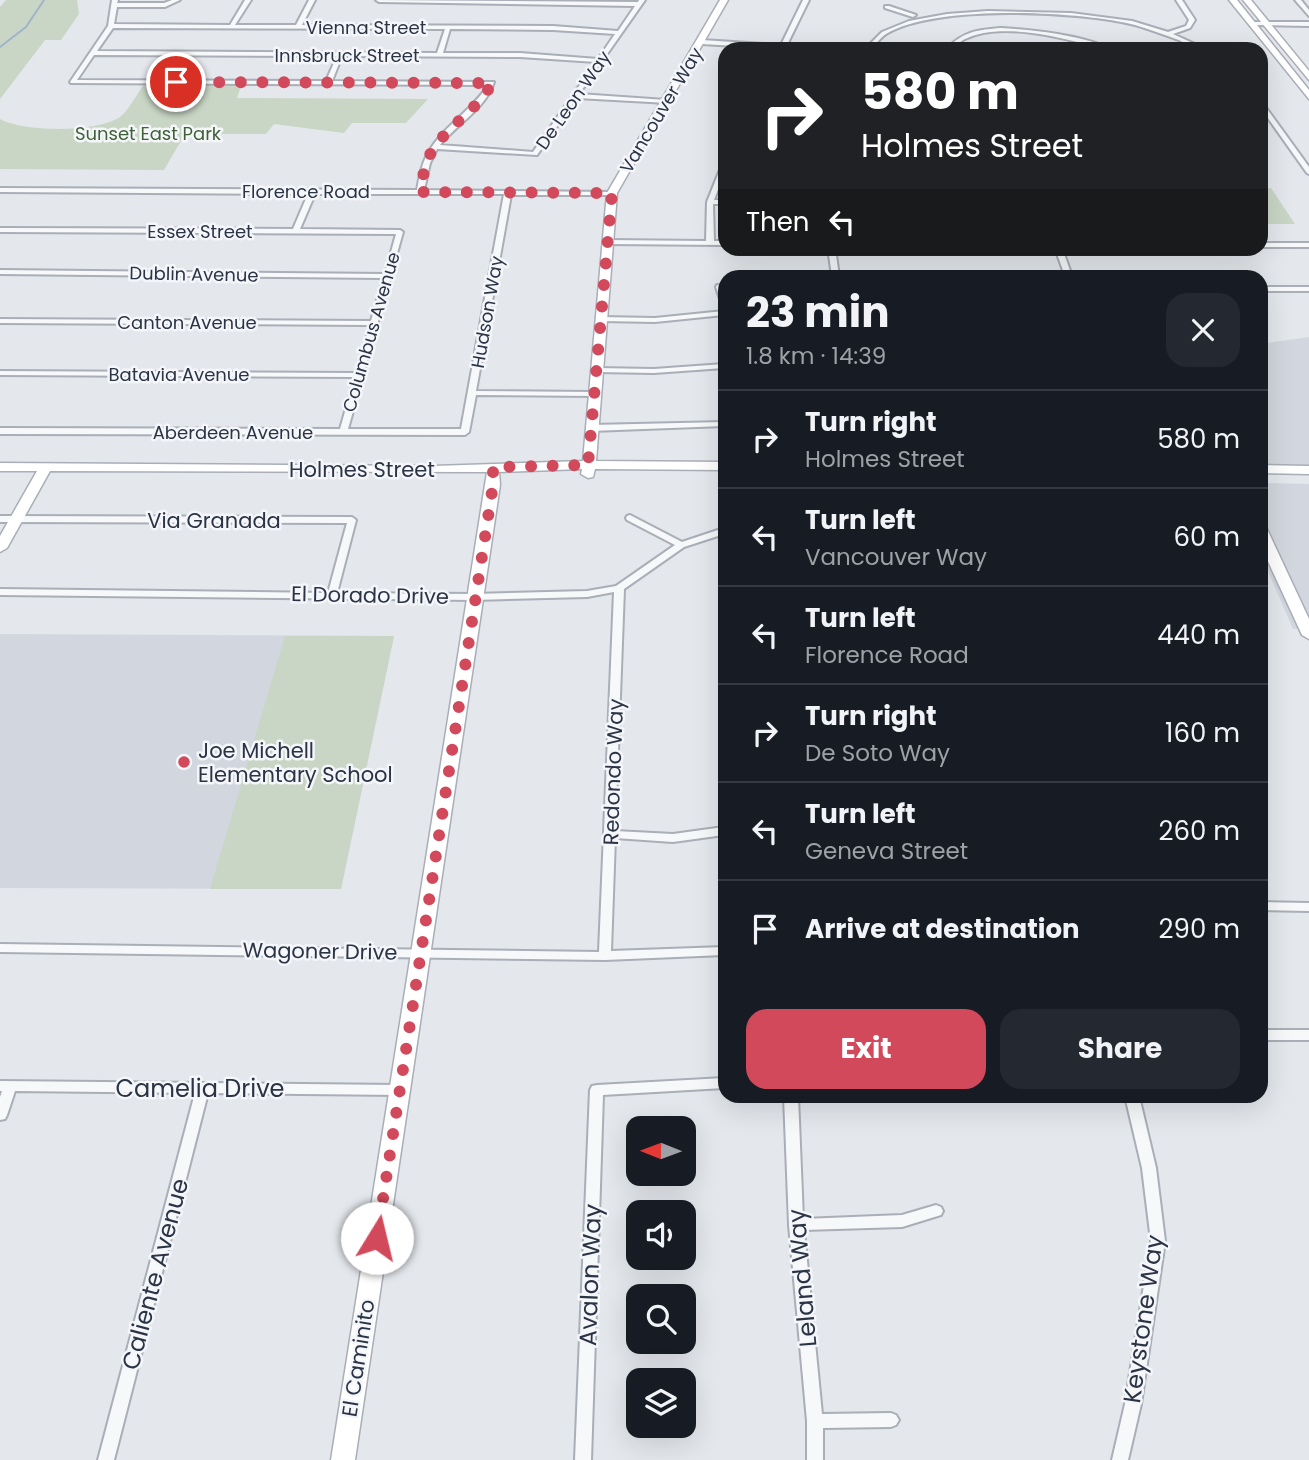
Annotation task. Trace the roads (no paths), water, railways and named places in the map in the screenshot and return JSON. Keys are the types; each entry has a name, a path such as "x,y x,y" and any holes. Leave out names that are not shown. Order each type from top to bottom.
{"street":[{"path":"177,0 165,5 115,2 111,26 74,82 492,83 486,96 456,124 428,157 420,192"},
{"path":"232,26 248,0"},
{"path":"298,27 312,0"},
{"path":"379,0 641,2"},
{"name":"Vancouver Way","path":"588,470 612,193 724,0"},
{"path":"786,42 806,0"},
{"path":"1169,34 1188,27 1192,20 1179,0"},
{"path":"1233,0 1266,42"},
{"path":"1247,0 1309,77"},
{"path":"1298,0 1309,14"},
{"name":"De Leon Way","path":"438,147 535,154 641,2"},
{"path":"1083,13 1094,5"},
{"path":"870,42 883,27 913,15 979,6 1018,6 1083,13 1169,34 1187,42"},
{"path":"887,7 913,15"},
{"path":"1252,24 1309,24"},
{"name":"Vienna Street","path":"111,26 448,28 620,33"},
{"path":"439,55 448,28"},
{"path":"955,42 968,35 1010,30 1084,42"},
{"path":"702,42 718,43"},
{"path":"1268,44 1309,96"},
{"path":"1268,52 1288,52"},
{"name":"Innsbruck Street","path":"93,53 520,55 600,61"},
{"path":"329,81 340,55"},
{"path":"576,96 666,102"},
{"path":"1268,114 1309,172"},
{"path":"1268,121 1273,121"},
{"path":"710,243 710,202 718,182"},
{"name":"Florence Road","path":"0,190 612,193"},
{"path":"296,231 312,192"},
{"name":"Hudson Way","path":"466,432 508,192"},
{"path":"710,202 718,202"},
{"name":"Essex Street","path":"0,230 400,232"},
{"name":"Columbus Avenue","path":"343,433 400,232"},
{"path":"607,242 718,243"},
{"path":"1268,244 1309,245"},
{"name":"Dublin Avenue","path":"0,272 387,276"},
{"path":"1268,289 1309,289"},
{"path":"601,319 655,320 718,314"},
{"name":"Canton Avenue","path":"0,321 374,323"},
{"path":"596,370 654,371 718,366"},
{"name":"Batavia Avenue","path":"0,373 358,375"},
{"path":"472,393 593,394"},
{"path":"592,428 718,424"},
{"name":"Aberdeen Avenue","path":"0,431 466,432"},
{"name":"Holmes Street","path":"0,467 43,472 493,472 718,466"},
{"path":"1268,469 1309,470"},
{"name":"Holmes Street","path":"588,470 718,475"},
{"path":"0,548 43,472"},
{"name":"Holmes Street","path":"0,477 43,472"},
{"name":"El Caminito","path":"343,1460 493,472"},
{"path":"1268,478 1309,478"},
{"path":"629,518 681,545"},
{"name":"Via Granada","path":"0,519 352,520 332,594"},
{"name":"El Dorado Drive","path":"0,592 560,596 619,588 681,545 718,533"},
{"path":"1268,545 1305,619 1309,635"},
{"name":"Redondo Way","path":"605,956 619,588"},
{"path":"611,834 673,838 718,832"},
{"path":"1268,906 1309,907"},
{"name":"Wagoner Drive","path":"0,948 605,956 718,951"},
{"path":"1268,1036 1307,1040"},
{"name":"Avalon Way","path":"583,1460 597,1090 718,1083"},
{"path":"0,1115 5,1086"},
{"name":"Camelia Drive","path":"5,1086 399,1090"},
{"name":"Caliente Avenue","path":"106,1460 203,1088"},
{"name":"Leland Way","path":"791,1103 796,1225 815,1421 815,1460"},
{"name":"Keystone Way","path":"1120,1460 1133,1404 1158,1241 1149,1168 1134,1103"},
{"path":"796,1225 902,1221 936,1210"},
{"path":"815,1421 891,1420"}],"waterway":[{"path":"0,47 26,27 44,0"}],"place":[{"name":"Joe Michell Elementary School","path":"184,762"}],"park label":[{"name":"Sunset East Park","path":"148,133"}]}
